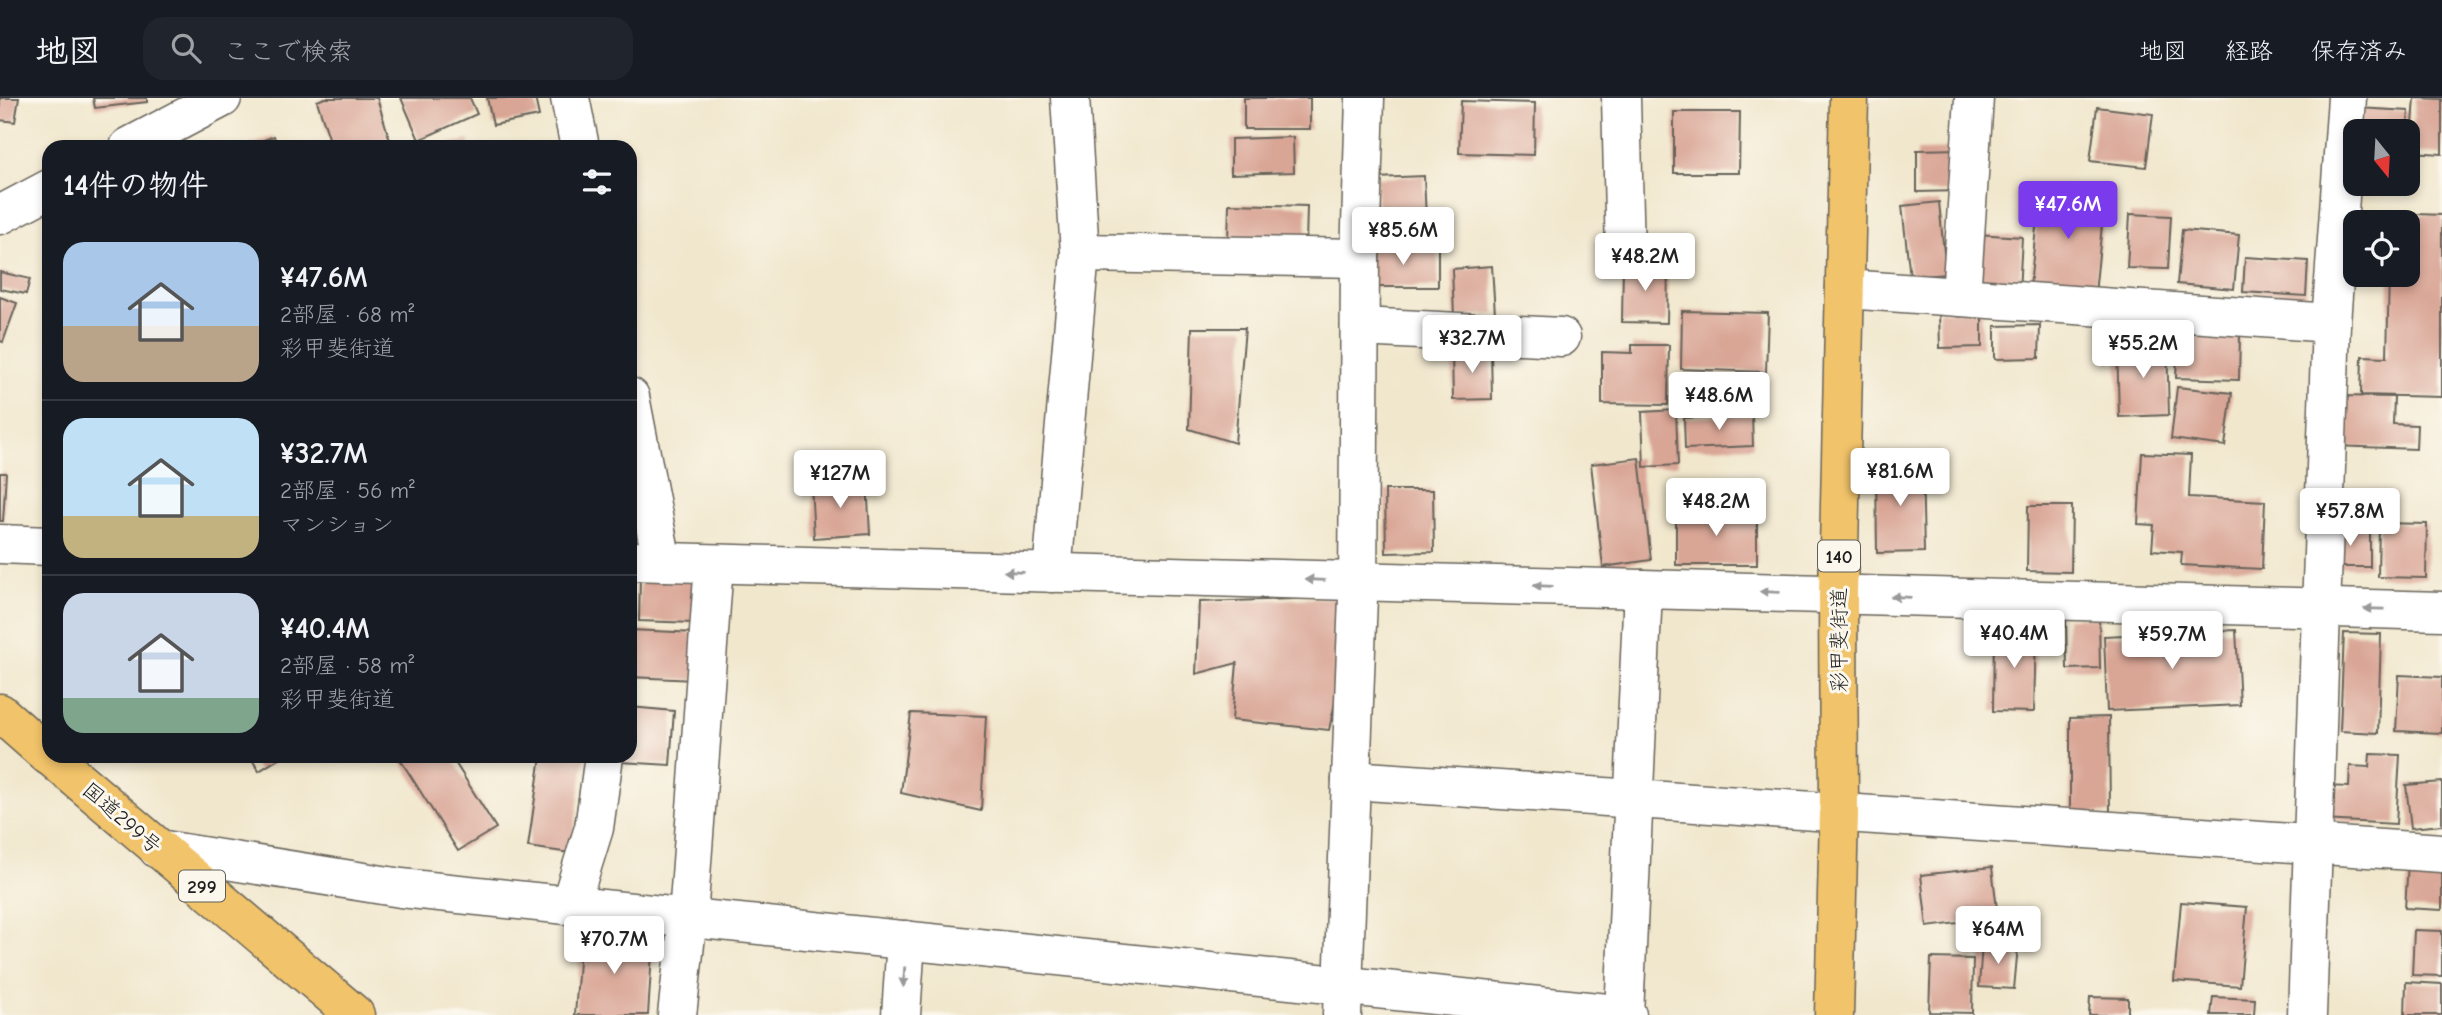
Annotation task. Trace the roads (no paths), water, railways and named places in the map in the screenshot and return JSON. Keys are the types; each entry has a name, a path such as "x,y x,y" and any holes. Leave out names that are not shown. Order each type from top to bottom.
{"highway":[{"name":"彩甲斐街道","path":"1834,1015 1839,813 1838,594 1849,98"},
{"name":"国道299号","path":"0,713 42,750"},
{"name":"国道299号","path":"57,763 355,1015"}],"street":[{"path":"142,140 222,98"},
{"path":"570,98 579,140"},
{"path":"1052,573 1080,253 1070,98"},
{"path":"1343,1000 1358,581 1360,258 1365,98"},
{"path":"1621,98 1625,253"},
{"path":"1961,297 1974,98"},
{"path":"2307,1015 2331,323 2347,98"},
{"path":"0,215 42,193"},
{"path":"1080,253 1360,258"},
{"path":"1845,289 2331,323"},
{"path":"1360,327 1561,337"},
{"path":"637,529 639,567 714,564 2442,611"},
{"path":"0,544 42,546"},
{"path":"677,1015 688,917 714,564"},
{"path":"158,849 401,888 906,940 1343,1000 1626,1015 1643,589"},
{"path":"570,905 594,828 603,763"},
{"path":"1351,780 2442,853"},
{"path":"901,1015 906,940"}]}
